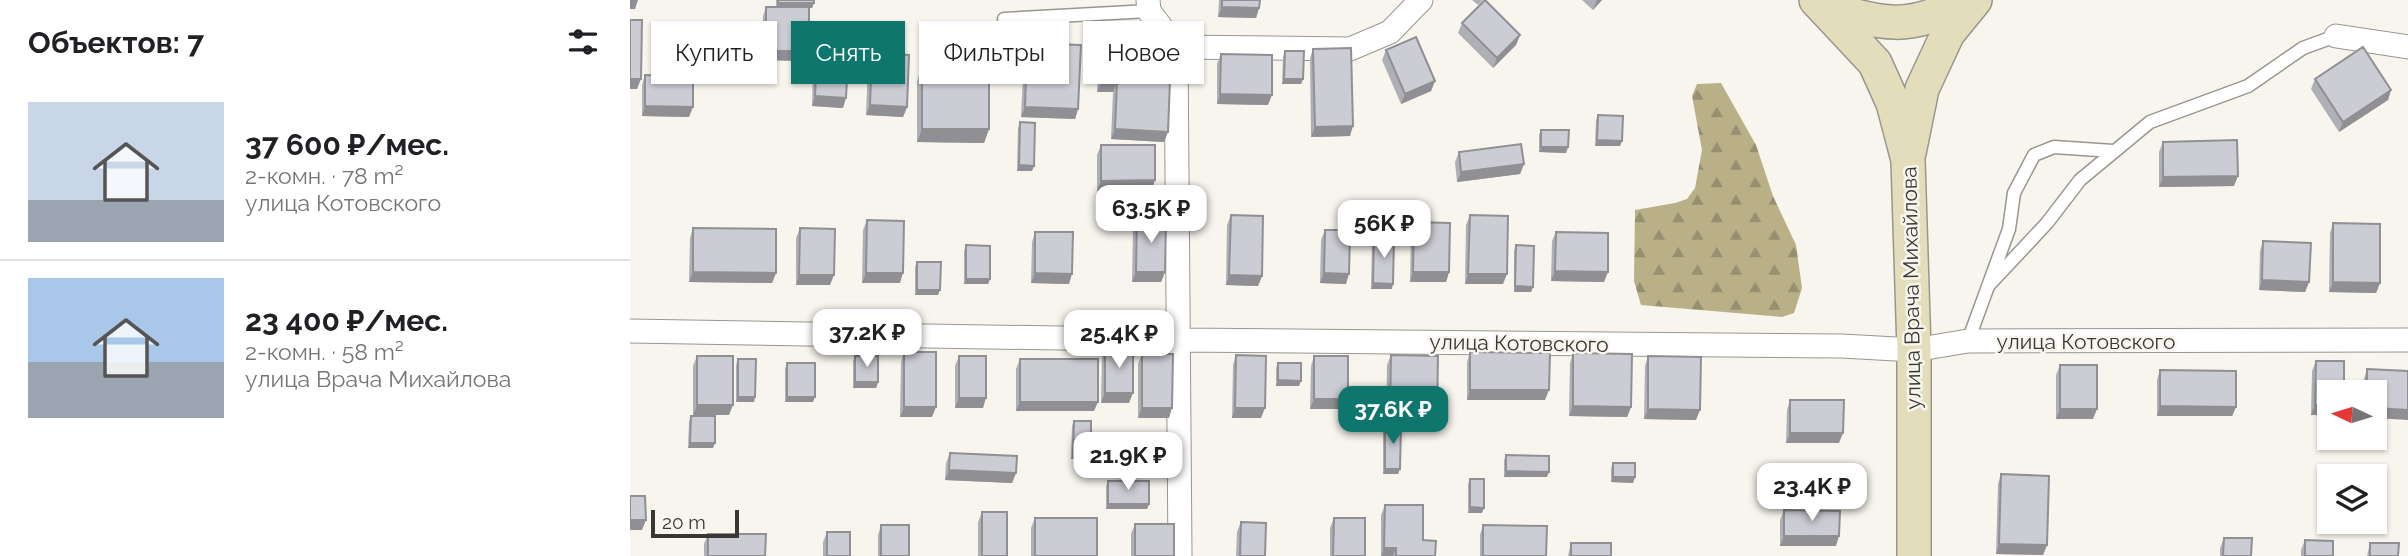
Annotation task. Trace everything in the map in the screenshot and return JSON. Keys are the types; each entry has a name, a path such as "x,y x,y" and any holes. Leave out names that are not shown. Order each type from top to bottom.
{"main road":[{"path":"1819,3 1868,20 1908,22 1944,12 1963,0"},
{"path":"1908,160 1922,89 1948,33 1975,0"},
{"name":"улица Врача Михайлова","path":"1819,3 1875,63 1893,103 1908,160 1914,350 1914,556"}],"street":[{"path":"1204,47 1350,49 1390,32 1421,0"},
{"path":"1149,6 1159,21"},
{"path":"2336,36 2408,47"},
{"path":"1176,84 1180,556"},
{"name":"улица Котовского","path":"630,331 1177,340 1842,346 1914,350 1968,341 2408,340"}],"lane":[{"path":"1004,19 1149,6"},
{"path":"1989,285 2048,223 2080,180 2150,122 2248,86 2303,48 2336,36"},
{"path":"1968,341 2009,229 2014,192 2034,155 2054,147 2113,152"}],"green space":[{"path":"1721,83 1756,145 1773,196 1796,245 1802,288 1794,313 1782,317 1641,305 1634,281 1635,210 1687,199 1695,188 1702,150 1692,96 1697,84"}],"building":[{"path":"778,0 814,0 814,3 778,3"},
{"path":"1222,0 1260,0 1259,8 1222,7"},
{"path":"1485,0 1520,35 1497,58 1462,23"},
{"path":"766,7 809,7 809,21 791,21 791,51 777,51 777,21 766,21"},
{"path":"630,20 642,20 641,79 630,79"},
{"path":"1416,37 1435,81 1405,94 1386,50"},
{"path":"1069,45 1081,45 1078,109 1025,107 1026,84 1069,84"},
{"path":"2363,47 2391,90 2343,122 2315,79"},
{"path":"1351,48 1353,126 1315,127 1313,49"},
{"path":"1285,51 1304,51 1303,79 1284,79"},
{"path":"1221,54 1272,55 1272,95 1220,94"},
{"path":"905,55 909,55 907,107 870,105 871,84 905,84"},
{"path":"645,75 651,75 651,84 693,84 693,107 645,106"},
{"path":"816,84 847,84 846,98 815,96"},
{"path":"922,84 989,84 989,129 922,129"},
{"path":"1117,84 1170,84 1168,132 1115,129"},
{"path":"1598,115 1623,116 1622,141 1597,140"},
{"path":"1020,122 1035,123 1034,166 1019,165"},
{"path":"1541,130 1569,130 1568,147 1541,147"},
{"path":"2237,140 2238,176 2163,177 2163,142"},
{"path":"1521,144 1524,164 1461,172 1459,152"},
{"path":"1101,145 1155,145 1155,180 1101,181"},
{"path":"1231,215 1263,216 1262,276 1229,275"},
{"path":"1470,215 1508,216 1507,274 1468,274"},
{"path":"1137,218 1166,218 1165,272 1136,272"},
{"path":"867,220 904,221 903,273 866,273"},
{"path":"1414,222 1450,223 1449,272 1413,272"},
{"path":"2333,223 2380,224 2380,283 2333,282"},
{"path":"693,228 776,229 776,273 693,272"},
{"path":"800,228 835,229 834,275 799,275"},
{"path":"1325,230 1350,230 1349,274 1324,273"},
{"path":"1035,232 1073,232 1072,274 1035,273"},
{"path":"1556,232 1608,233 1608,272 1555,271"},
{"path":"1374,237 1394,237 1393,284 1373,283"},
{"path":"2263,241 2311,243 2309,282 2262,280"},
{"path":"966,245 990,246 990,279 966,279"},
{"path":"1516,245 1534,246 1533,287 1515,286"},
{"path":"917,262 941,262 940,290 917,290"},
{"path":"1105,348 1133,348 1133,393 1105,393"},
{"path":"904,352 936,352 936,407 904,407"},
{"path":"1470,352 1550,353 1549,390 1470,390"},
{"path":"1573,353 1632,354 1631,407 1573,406"},
{"path":"1142,354 1173,354 1172,408 1142,408"},
{"path":"1236,355 1266,356 1265,408 1235,408"},
{"path":"1391,355 1438,356 1437,415 1390,414"},
{"path":"697,356 733,356 733,405 697,405"},
{"path":"855,356 878,356 878,382 855,382"},
{"path":"959,356 986,356 986,398 959,398"},
{"path":"1314,356 1348,356 1348,399 1314,399"},
{"path":"1648,356 1701,357 1700,410 1648,409"},
{"path":"738,359 756,359 755,397 738,397"},
{"path":"1020,359 1098,359 1098,402 1020,402"},
{"path":"2316,361 2344,361 2344,380 2317,380 2315,405"},
{"path":"787,363 815,363 815,397 787,397"},
{"path":"1278,363 1301,363 1301,381 1278,380"},
{"path":"2060,365 2097,365 2097,409 2060,409"},
{"path":"2367,369 2408,371 2408,410 2387,409 2387,380 2367,380"},
{"path":"2160,370 2236,371 2236,407 2160,406"},
{"path":"1790,400 1844,400 1843,433 1790,433"},
{"path":"691,416 715,416 715,443 690,443"},
{"path":"1074,421 1091,421 1091,454 1073,454"},
{"path":"1385,423 1401,424 1400,469 1385,469"},
{"path":"950,453 1017,456 1016,473 949,470"},
{"path":"1506,455 1549,456 1549,472 1506,471"},
{"path":"1613,463 1635,463 1635,477 1613,477"},
{"path":"2001,474 2049,476 2047,545 1999,544"},
{"path":"1470,479 1484,479 1484,508 1470,507"},
{"path":"1108,481 1149,481 1149,504 1108,504"},
{"path":"1814,484 1841,484 1840,501 1814,501"},
{"path":"630,496 645,496 646,520 630,520"},
{"path":"1385,505 1423,505 1423,540 1436,541 1435,556 1396,556 1396,548 1384,548"},
{"path":"1784,510 1840,511 1839,536 1784,536"},
{"path":"982,512 1007,512 1007,556 982,556"},
{"path":"1035,518 1097,518 1097,556 1035,556"},
{"path":"1334,518 1365,518 1365,556 1333,556"},
{"path":"1241,522 1266,523 1265,556 1240,556"},
{"path":"1135,524 1174,524 1174,556 1135,556"},
{"path":"881,525 909,525 909,556 881,556"},
{"path":"1483,525 1547,526 1546,556 1483,556"},
{"path":"827,532 850,532 850,556 827,556"},
{"path":"708,534 766,534 765,556 708,556"},
{"path":"2224,538 2252,538 2251,556 2223,556"},
{"path":"2305,540 2333,541 2333,556 2305,556"},
{"path":"1571,543 1611,543 1611,556 1571,556"},
{"path":"2370,543 2399,543 2398,556 2370,556"}]}
